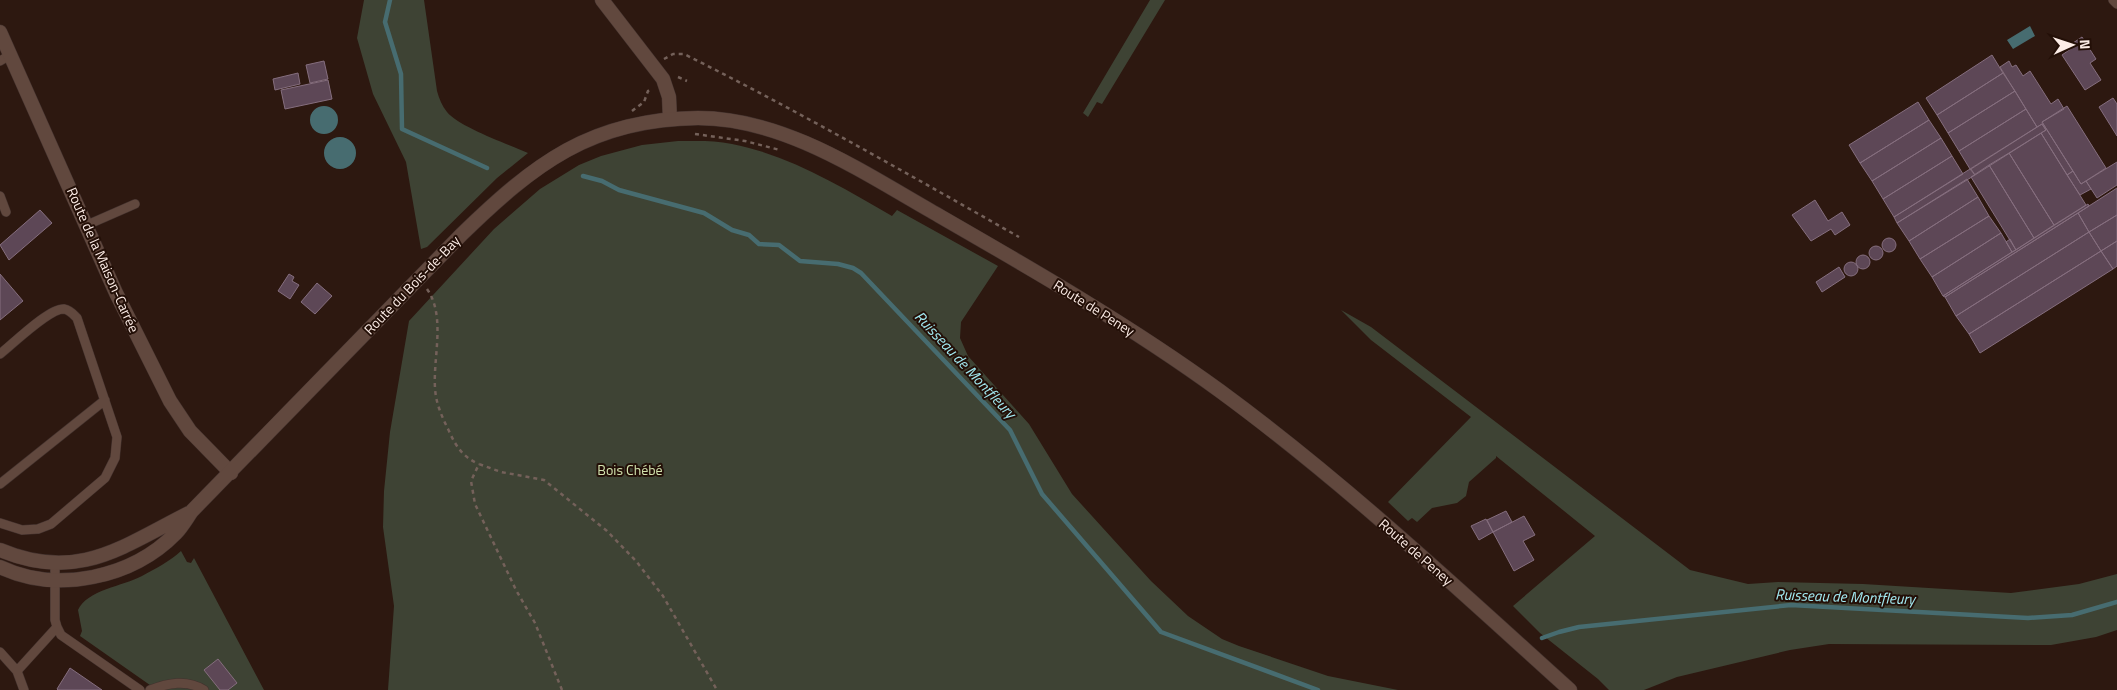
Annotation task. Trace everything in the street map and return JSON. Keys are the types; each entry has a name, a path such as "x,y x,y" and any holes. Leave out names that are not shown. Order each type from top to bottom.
{"main road":[{"path":"602,0 654,67 666,86 670,119"},
{"name":"Route de la Maison-Carrée","path":"0,32 5,58 87,226 124,309 180,418 200,442 231,473"},
{"name":"Route de Peney","path":"670,119 700,118 734,122 778,133 816,148 1009,256 1119,323 1219,391 1318,468 1400,536 1570,690"},
{"name":"Route du Bois-de-Bay","path":"0,567 32,578 56,580 98,576 128,565 148,554 176,533 192,512 461,235 520,181 550,158 579,142 634,124 670,119"},
{"name":"Route du Bois-de-Bay","path":"0,550 28,560 80,561 115,552 192,512"}],"lane":[{"path":"2113,0 2117,4"},
{"path":"0,196 6,212"},
{"path":"87,226 135,204"},
{"path":"0,354 50,314 63,309 70,311 77,318 117,437 115,458 105,478 51,524 38,529 22,530 0,523"},
{"path":"0,484 105,400"},
{"path":"55,562 57,627 69,642 140,690"},
{"path":"17,672 57,627"},
{"path":"0,652 17,672 24,690"},
{"path":"150,690 174,683 184,683 204,690"}],"path":[{"path":"654,67 671,54 684,54 825,127 1019,237"},
{"path":"634,124 632,110 644,102 648,91 687,81"},
{"path":"691,134 737,139 782,151"},
{"path":"431,296 436,321 434,373 436,402 452,438 462,453 468,459 501,472 544,480 607,531 636,561 663,596 718,690"},
{"path":"479,464 471,481 475,504 516,590 535,623 562,690"}],"green space":[{"path":"364,0 424,0 437,91 445,110 453,118 473,129 528,153 497,178 427,247 421,249 406,162 373,94 357,38"},
{"path":"1150,0 1165,0 1102,104 1097,102 1088,117 1083,113"},
{"name":"Bois Chébé","path":"678,141 725,143 774,156 815,173 892,216 897,210 998,266 961,322 960,338 968,356 1029,424 1072,494 1151,581 1188,616 1222,639 1328,676 1398,690 388,690 394,606 383,527 384,491 390,432 409,321 494,229 540,189 579,165 601,156 642,145"},
{"path":"1341,310 1371,327 1690,570 1748,584 1778,582 1863,584 2011,593 2079,584 2117,574 2117,630 2096,637 2051,645 1829,644 1790,650 1677,677 1644,690 1609,690 1540,633 1513,606 1595,536 1496,456 1469,482 1466,496 1457,503 1432,508 1417,522 1412,518 1408,521 1388,502 1471,417 1371,340"},
{"path":"181,551 187,562 191,563 194,558 264,690 157,690 80,636 82,631 78,610 83,603 97,593 142,576"}],"water":[{"path":"2030,26 2035,36 2013,49 2007,40"},
{"path":"324,106 334,110 338,120 334,130 324,134 314,130 310,120 314,110"},
{"path":"340,137 351,142 356,153 351,164 340,169 329,164 324,153 329,142"}],"building":[{"path":"2082,37 2096,59 2090,63 2101,80 2085,90 2062,55 2072,48 2070,45"},
{"path":"1992,55 2003,73 1937,115 1926,98"},
{"path":"324,61 328,79 310,83 306,65"},
{"path":"2009,61 2012,67 2016,65 2023,76 2030,71 2051,104 2058,99 2064,109 2042,122 2073,171 2067,175 2041,133 2046,130 2042,124 2037,127 2000,67"},
{"path":"298,73 300,84 275,90 273,79"},
{"path":"2003,73 2015,91 1948,133 1937,115"},
{"path":"328,80 332,99 285,109 281,90"},
{"path":"2015,91 2026,109 1959,151 1948,133"},
{"path":"2113,98 2117,104 2117,136 2099,107"},
{"path":"1918,102 1929,120 1860,163 1849,145"},
{"path":"2067,106 2106,168 2081,184 2042,122"},
{"path":"2026,109 2037,127 1970,169 1959,151"},
{"path":"1929,120 1941,138 1872,181 1860,163"},
{"path":"2042,124 2046,130 1975,175 1971,169"},
{"path":"2041,133 2086,205 2054,225 2009,153"},
{"path":"1941,138 1952,156 1883,199 1872,181"},
{"path":"2009,153 2054,225 2034,238 1989,165"},
{"path":"1952,156 1963,174 1894,217 1883,199"},
{"path":"2117,162 2117,185 2097,198 2086,181"},
{"path":"1989,165 2034,238 2016,250 1971,177"},
{"path":"1970,169 1975,175 1897,223 1894,217"},
{"path":"2073,171 2081,184 2086,181 2091,189 2080,195 2067,175"},
{"path":"1967,179 1978,197 1909,241 1897,223"},
{"path":"2117,188 2117,215 2089,232 2078,213"},
{"path":"1978,197 1989,216 1920,259 1909,241"},
{"path":"1815,200 1828,221 1842,212 1850,225 1835,235 1831,229 1811,241 1792,215"},
{"path":"2088,204 2089,206 1945,297 1943,296"},
{"path":"40,210 52,223 9,260 0,245"},
{"path":"2078,213 2089,232 1956,316 1945,297"},
{"path":"2117,215 2117,241 2101,251 2089,232"},
{"path":"1989,216 2001,233 1932,277 1920,259"},
{"path":"2089,232 2101,251 1969,334 1956,316"},
{"path":"2001,233 2012,252 1943,296 1932,277"},
{"path":"1886,238 1892,238 1896,245 1892,252 1886,252 1882,248 1882,242"},
{"path":"2010,239 2016,250 2012,252 2006,242"},
{"path":"2117,241 2117,266 2113,269 2101,251"},
{"path":"1873,246 1879,246 1883,253 1879,260 1873,260 1869,256 1869,250"},
{"path":"2101,251 2113,269 1980,353 1969,334"},
{"path":"1860,255 1866,255 1870,262 1866,269 1860,269 1856,265 1856,259"},
{"path":"1848,262 1854,262 1858,269 1854,276 1848,276 1844,272 1844,266"},
{"path":"1839,267 1845,277 1822,292 1816,282"},
{"path":"0,274 23,301 0,320"},
{"path":"289,274 294,277 292,281 299,285 290,299 278,291"},
{"path":"317,283 332,296 315,314 301,302"},
{"path":"1506,511 1512,522 1493,532 1487,520"},
{"path":"1524,516 1535,535 1523,541 1534,560 1514,571 1493,532"},
{"path":"1486,519 1493,532 1479,540 1471,526"},
{"path":"218,659 237,683 228,690 220,690 204,670"},
{"path":"70,668 102,690 58,690"}],"waterway":[{"name":"Ruisseau de Montfleury","path":"390,0 385,22 401,74 402,129 487,168"},
{"name":"Ruisseau de Montfleury","path":"583,176 602,181 619,190 704,213 732,230 749,235 759,244 779,245 800,261 838,264 853,268 861,273 1010,430 1042,494 1161,632 1318,690"},
{"name":"Ruisseau de Montfleury","path":"1542,638 1579,627 1791,605 2028,618 2072,615 2117,602"}]}
